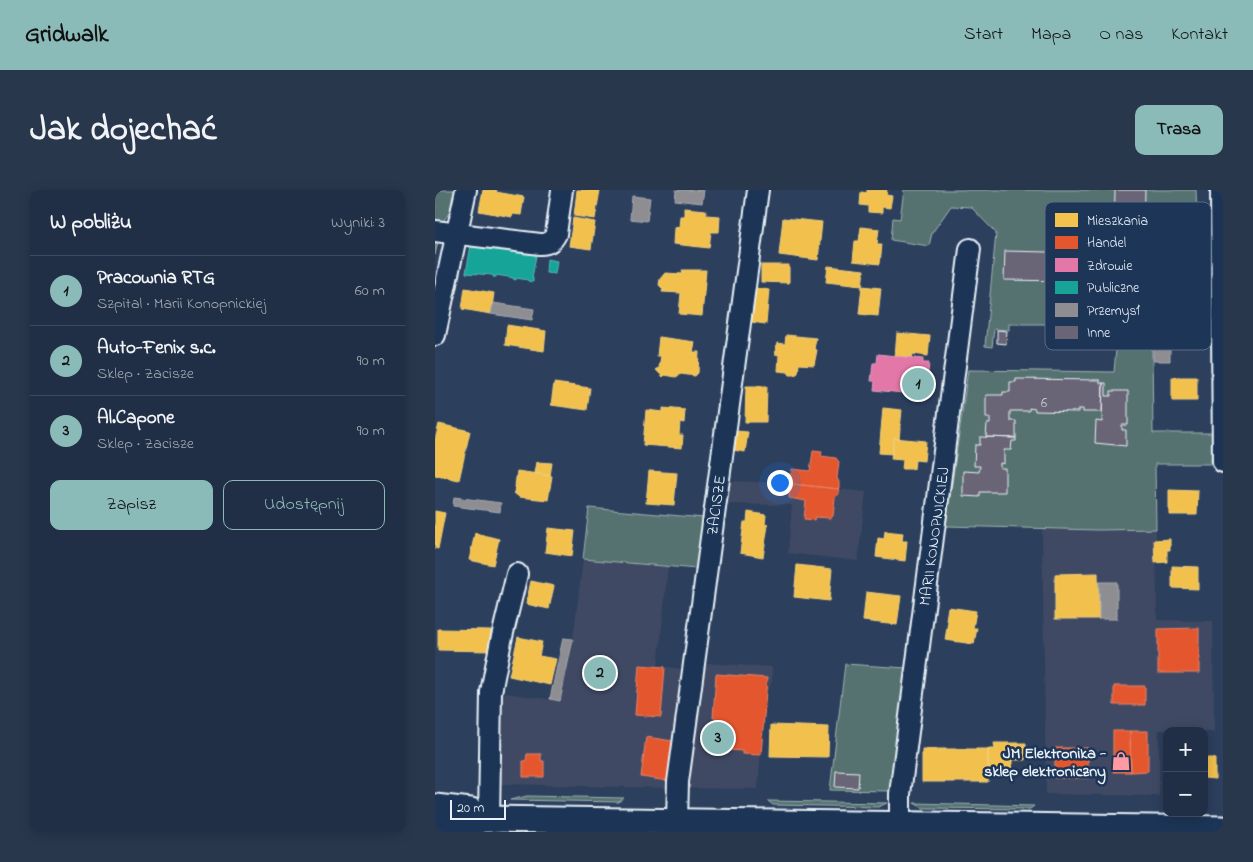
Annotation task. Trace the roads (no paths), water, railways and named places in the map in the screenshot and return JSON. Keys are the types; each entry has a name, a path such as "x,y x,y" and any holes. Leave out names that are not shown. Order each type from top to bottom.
{"main road":[{"path":"435,807 471,810 486,819 556,826 677,820 1223,829"},
{"path":"435,831 456,830 486,819"}],"street":[{"path":"435,335 466,190"},
{"path":"435,231 540,244 549,243 553,240 557,225 562,190"},
{"name":"ZACISZE","path":"677,820 679,774 758,190"},
{"path":"1221,190 1223,462"},
{"name":"MARII KONOPNICKIEJ","path":"900,824 900,794 970,249"},
{"path":"486,819 491,692 517,574"}],"place":[{"name":"Pracownia RTG","path":"918,384"},
{"name":"Auto-Fenix s.c.","path":"600,673"},
{"name":"Al.Capone","path":"718,738"},
{"name":"JM Elektronika - sklep elektroniczny","path":"1121,761"}]}
